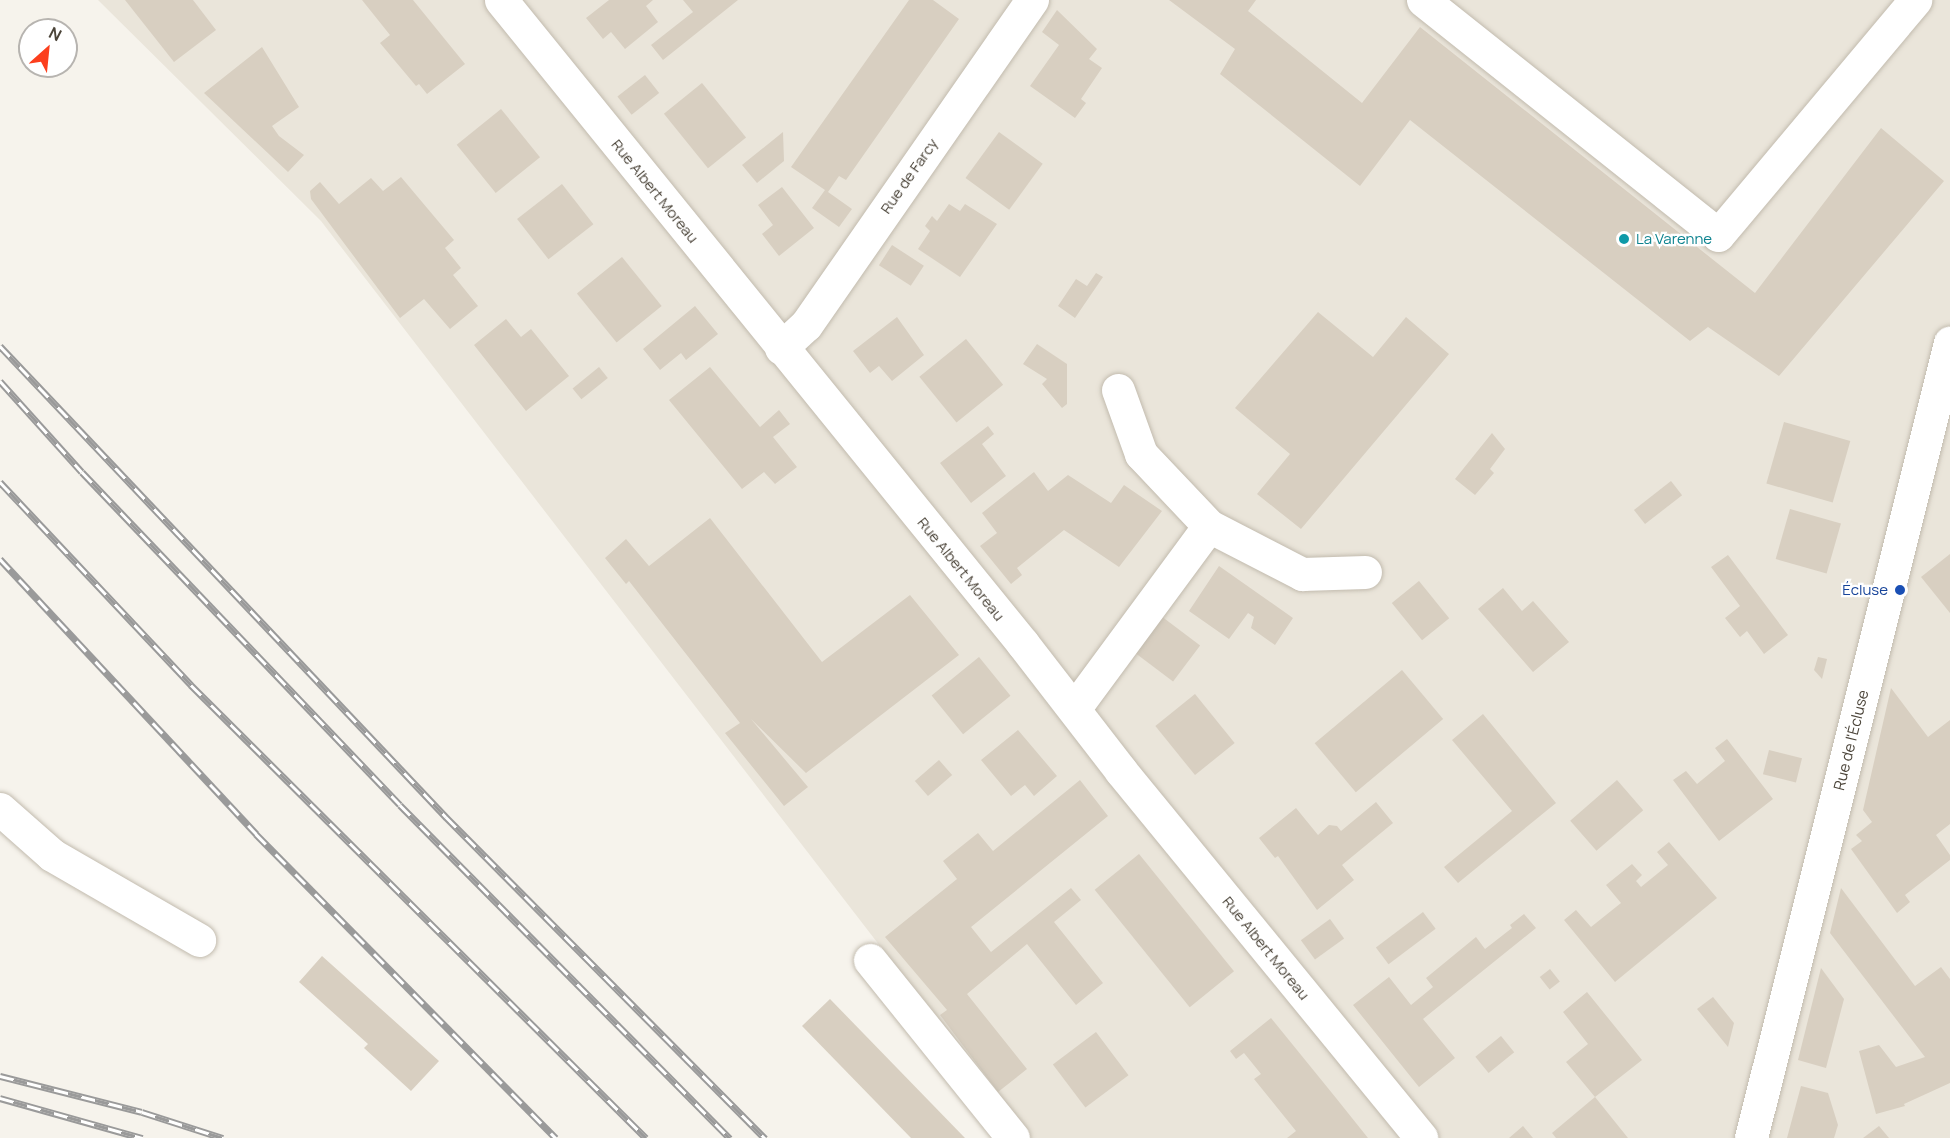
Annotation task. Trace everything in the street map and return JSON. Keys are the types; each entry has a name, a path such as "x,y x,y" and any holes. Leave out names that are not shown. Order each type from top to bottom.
{"street":[{"name":"Rue Albert Moreau","path":"501,0 1074,709 1121,771 1421,1138"},
{"name":"Rue de Farcy","path":"781,348 806,325 1032,0"},
{"path":"1423,0 1718,235 1915,0"},
{"name":"Rue de l'Écluse","path":"1751,1138 1950,343"},
{"path":"1118,390 1142,454 1209,526 1302,574 1365,572"},
{"path":"1074,709 1209,526"},
{"path":"0,809 52,855 200,940"},
{"path":"870,960 1014,1138"}],"shaded area":[{"path":"98,0 1950,0 1950,1138 1028,1138 321,221"}],"building":[{"path":"125,0 193,0 216,30 174,62"},
{"path":"362,0 413,0 465,64 427,94 419,84 416,86 380,43 390,35"},
{"path":"609,0 653,0 646,6 658,22 625,49 611,32 603,39 586,18"},
{"path":"683,0 738,0 663,60 651,45 693,12"},
{"path":"909,0 933,0 959,19 846,180 839,176 828,192 852,209 839,227 812,208 825,190 791,167"},
{"name":"La Varenne","path":"1169,0 1256,0 1248,11 1362,103 1420,27 1755,293 1881,128 1944,181 1779,376 1708,327 1690,341 1410,120 1360,186 1220,74 1235,49"},
{"path":"1057,10 1097,49 1089,59 1102,68 1081,99 1086,103 1075,118 1030,86 1059,45 1042,32"},
{"path":"262,47 299,107 272,126 279,136 304,155 288,172 204,93"},
{"path":"645,75 659,93 632,115 617,97"},
{"path":"702,83 746,137 708,168 664,114"},
{"path":"501,109 540,157 496,193 457,145"},
{"path":"783,132 784,161 757,183 742,165"},
{"path":"999,132 1043,164 1009,210 965,178"},
{"path":"401,177 454,240 445,248 461,268 453,275 478,306 450,329 424,299 400,318 311,199 310,191 320,182 339,204 371,178 383,191"},
{"path":"562,184 593,224 548,259 517,219"},
{"path":"782,187 814,228 779,256 762,234 773,225 758,205"},
{"path":"949,204 960,211 965,204 997,224 960,277 918,249 930,231 925,226 932,216 937,221"},
{"path":"892,245 924,266 911,286 879,265"},
{"path":"622,257 662,306 617,342 577,294"},
{"path":"1096,273 1103,277 1075,318 1058,306 1076,279 1087,286"},
{"path":"695,306 718,334 686,360 681,353 660,370 643,349"},
{"path":"1318,312 1373,357 1406,317 1449,354 1301,529 1257,494 1290,454 1235,408"},
{"path":"897,317 924,355 892,381 879,366 870,373 853,351"},
{"path":"506,319 521,337 531,329 569,376 526,411 474,345"},
{"path":"966,339 1003,385 957,423 919,377"},
{"path":"1037,344 1067,364 1067,404 1062,408 1042,384 1047,379 1023,364"},
{"path":"599,367 608,378 581,399 573,388"},
{"path":"710,367 760,427 779,410 790,424 773,437 797,467 775,484 764,472 742,489 669,400"},
{"path":"1784,422 1850,441 1833,503 1766,484"},
{"path":"988,426 994,434 982,444 1006,476 971,503 940,463"},
{"path":"1492,433 1505,449 1490,469 1494,473 1475,495 1455,479"},
{"path":"1034,472 1048,491 1068,475 1111,503 1124,485 1162,511 1119,567 1064,530 1017,568 1022,575 1011,584 980,546 997,533 982,513"},
{"path":"1671,481 1682,495 1645,524 1634,510"},
{"path":"1790,509 1841,524 1827,574 1776,559"},
{"path":"710,518 822,662 910,595 959,655 806,773 751,719 808,787 784,806 725,733 740,723 629,581 626,584 605,558 626,539 649,566"},
{"path":"1950,554 1950,613 1921,577"},
{"path":"1728,555 1788,635 1764,654 1747,631 1740,637 1725,618 1740,606 1711,567"},
{"path":"1219,566 1293,618 1275,645 1251,628 1254,617 1248,613 1229,639 1189,611"},
{"path":"1419,581 1449,618 1422,640 1392,603"},
{"path":"1503,588 1522,611 1533,601 1569,642 1533,672 1478,609"},
{"path":"1161,616 1200,645 1173,681 1134,652"},
{"path":"979,657 1010,696 963,734 932,695"},
{"path":"1818,657 1827,659 1822,679 1814,670"},
{"path":"1402,670 1443,719 1356,792 1315,743"},
{"path":"1891,688 1928,737 1950,720 1950,824 1936,835 1950,855 1950,860 1905,895 1910,902 1897,913 1851,849 1862,841 1856,835 1872,822 1863,810"},
{"path":"1195,694 1235,743 1195,775 1155,726"},
{"path":"1483,714 1556,803 1458,883 1444,867 1512,811 1452,740"},
{"path":"1018,730 1057,776 1034,796 1025,785 1011,796 981,760"},
{"path":"1727,739 1773,799 1719,841 1673,780 1686,771 1697,784 1725,761 1715,748"},
{"path":"1769,750 1802,758 1796,782 1763,774"},
{"path":"939,760 952,775 928,796 915,781"},
{"path":"1080,780 1108,816 971,927 991,952 1071,888 1081,900 1054,922 1103,983 1076,1005 1027,944 967,994 1027,1069 998,1092 940,1015 947,1010 885,937 957,879 943,861 978,833 993,851"},
{"path":"1617,780 1643,810 1596,851 1570,821"},
{"path":"1376,802 1393,823 1342,865 1354,880 1317,910 1278,856 1275,858 1259,838 1296,808 1318,835 1329,825 1337,826 1341,831"},
{"path":"1669,842 1717,898 1615,982 1564,920 1576,910 1591,927 1621,903 1606,885 1632,864 1642,875 1636,881 1641,887 1668,865 1657,852"},
{"path":"1139,854 1234,971 1190,1007 1095,890"},
{"path":"1841,888 1915,986 1941,967 1950,979 1950,1083 1904,1104 1905,1106 1876,1114 1859,1051 1879,1045 1896,1067 1925,1057 1830,933"},
{"path":"1423,912 1436,929 1389,964 1376,948"},
{"path":"1524,914 1536,928 1423,1019 1455,1058 1419,1087 1353,1005 1389,977 1411,1005 1433,987 1426,978 1476,937 1485,949 1512,928 1510,925"},
{"path":"1330,919 1344,938 1315,960 1301,940"},
{"path":"322,956 439,1061 411,1091 364,1048 368,1044 299,982"},
{"path":"1821,968 1844,999 1826,1068 1798,1060"},
{"path":"1550,969 1560,982 1550,990 1540,977"},
{"path":"1587,992 1642,1060 1595,1097 1566,1062 1588,1044 1563,1012"},
{"path":"1713,997 1734,1023 1728,1047 1697,1009"},
{"path":"830,999 965,1138 911,1138 802,1026"},
{"path":"1271,1018 1368,1138 1287,1138 1296,1131 1254,1079 1261,1074 1244,1053 1236,1059 1230,1051"},
{"path":"1096,1032 1128,1075 1085,1108 1053,1064"},
{"path":"1501,1036 1514,1052 1489,1073 1475,1057"},
{"path":"1801,1086 1828,1093 1838,1125 1834,1138 1787,1138"},
{"path":"1595,1097 1628,1138 1556,1138 1552,1133"},
{"path":"1523,1126 1533,1138 1509,1138"},
{"path":"1879,1126 1889,1138 1863,1138"}],"railway":[{"path":"0,346 446,817 765,1138"},
{"path":"0,381 82,472 400,805 730,1138"},
{"path":"0,482 191,685 646,1138"},
{"path":"0,559 256,834 556,1138"},
{"path":"0,1076 142,1112 223,1138"},
{"path":"0,1098 142,1138"}],"place":[{"name":"La Varenne","path":"1624,239"},
{"name":"Écluse","path":"1900,590"}]}
